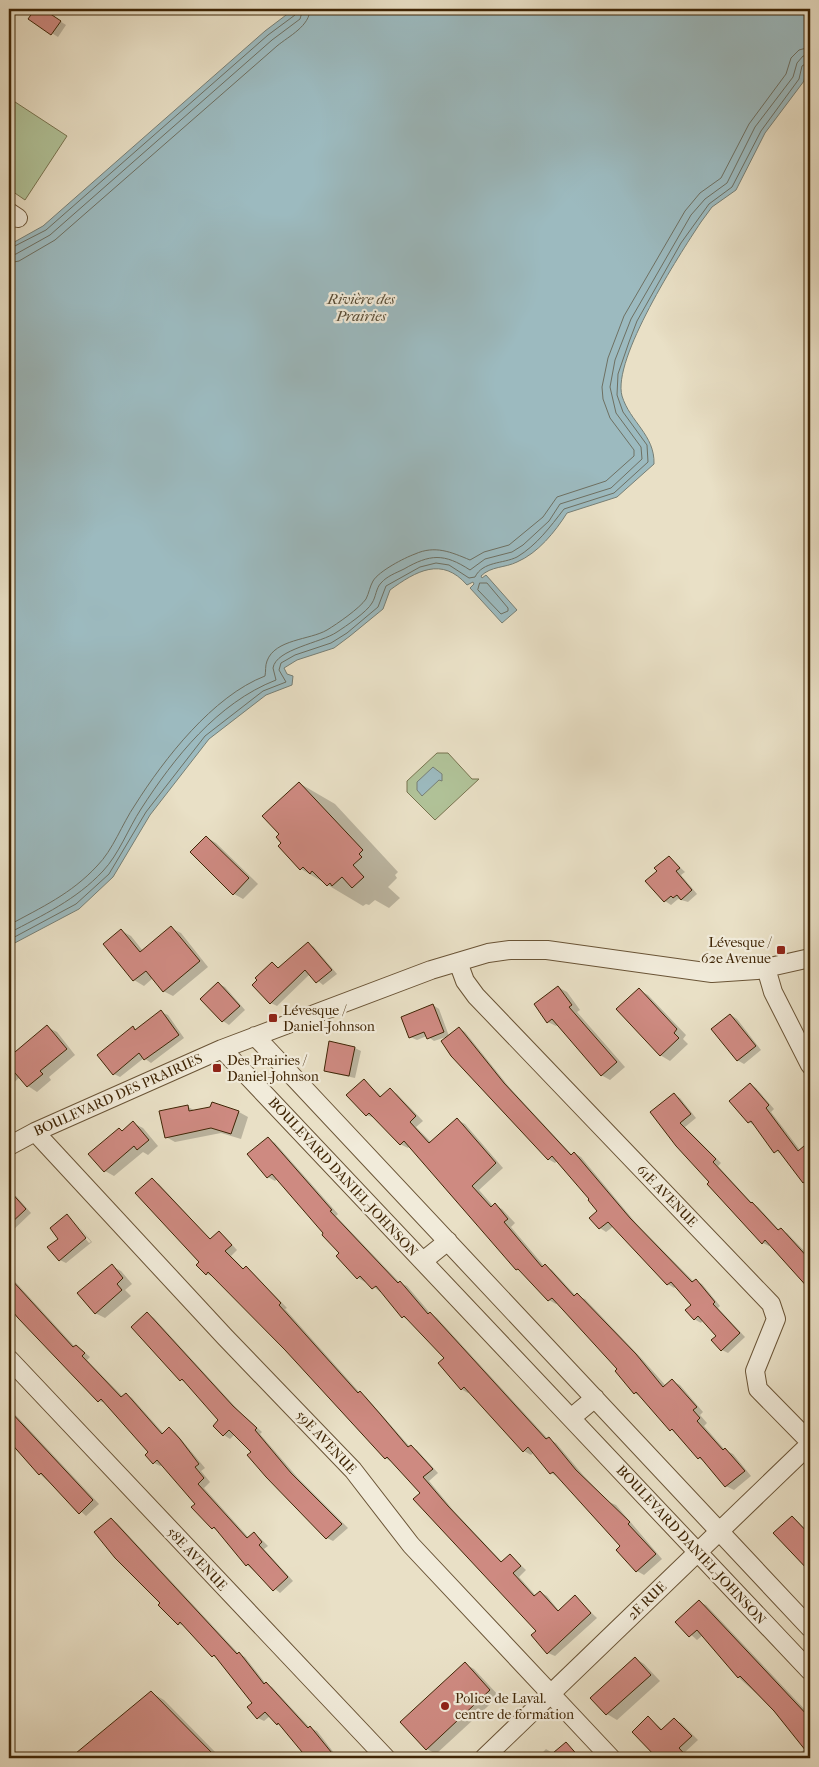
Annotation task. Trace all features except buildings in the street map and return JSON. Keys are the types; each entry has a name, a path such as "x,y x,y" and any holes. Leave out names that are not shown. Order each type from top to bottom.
{"street":[{"name":"BOULEVARD DES PRAIRIES","path":"9,1146 35,1132 222,1049 458,962 502,950 531,949 565,952 692,971 732,972 766,968 810,958"},
{"name":"61E AVENUE","path":"458,962 465,981 476,996 771,1304 776,1319 755,1371 758,1389 810,1443"},
{"path":"766,968 773,992 810,1064"},
{"path":"255,1036 810,1628"},
{"name":"BOULEVARD DANIEL-JOHNSON","path":"222,1049 810,1671"},
{"name":"59E AVENUE","path":"35,1132 225,1337 353,1470 410,1545 611,1758"},
{"name":"BOULEVARD DANIEL-JOHNSON","path":"423,1261 448,1242"},
{"name":"58E AVENUE","path":"9,1359 386,1758"},
{"path":"571,1418 594,1398"},
{"name":"2E RUE","path":"484,1758 810,1443"}],"green space":[{"path":"9,98 67,136 25,200 9,189"},
{"path":"437,753 448,753 472,779 479,779 435,820 407,792 407,781"}],"water":[{"name":"Rivière des Prairies","path":"294,9 810,9 810,63 806,69 804,81 765,133 736,190 712,207 678,258 650,307 627,358 622,379 622,396 651,445 654,464 617,497 567,513 545,541 525,558 512,564 489,570 481,576 482,578 486,575 517,610 502,623 470,588 474,584 473,582 467,585 458,576 439,569 419,572 390,590 383,609 334,648 297,660 284,668 287,674 293,676 292,685 266,695 209,739 150,815 113,877 79,909 9,946 9,245 43,226 265,31"},
{"path":"433,767 442,774 442,781 439,780 422,796 417,790 417,782"}],"place":[{"name":"Lévesque / 62e Avenue","path":"781,950"},
{"name":"Lévesque / Daniel-Johnson","path":"273,1018"},
{"name":"Des Prairies / Daniel-Johnson","path":"217,1068"},
{"name":"Police de Laval. centre de formation","path":"445,1706"}]}
